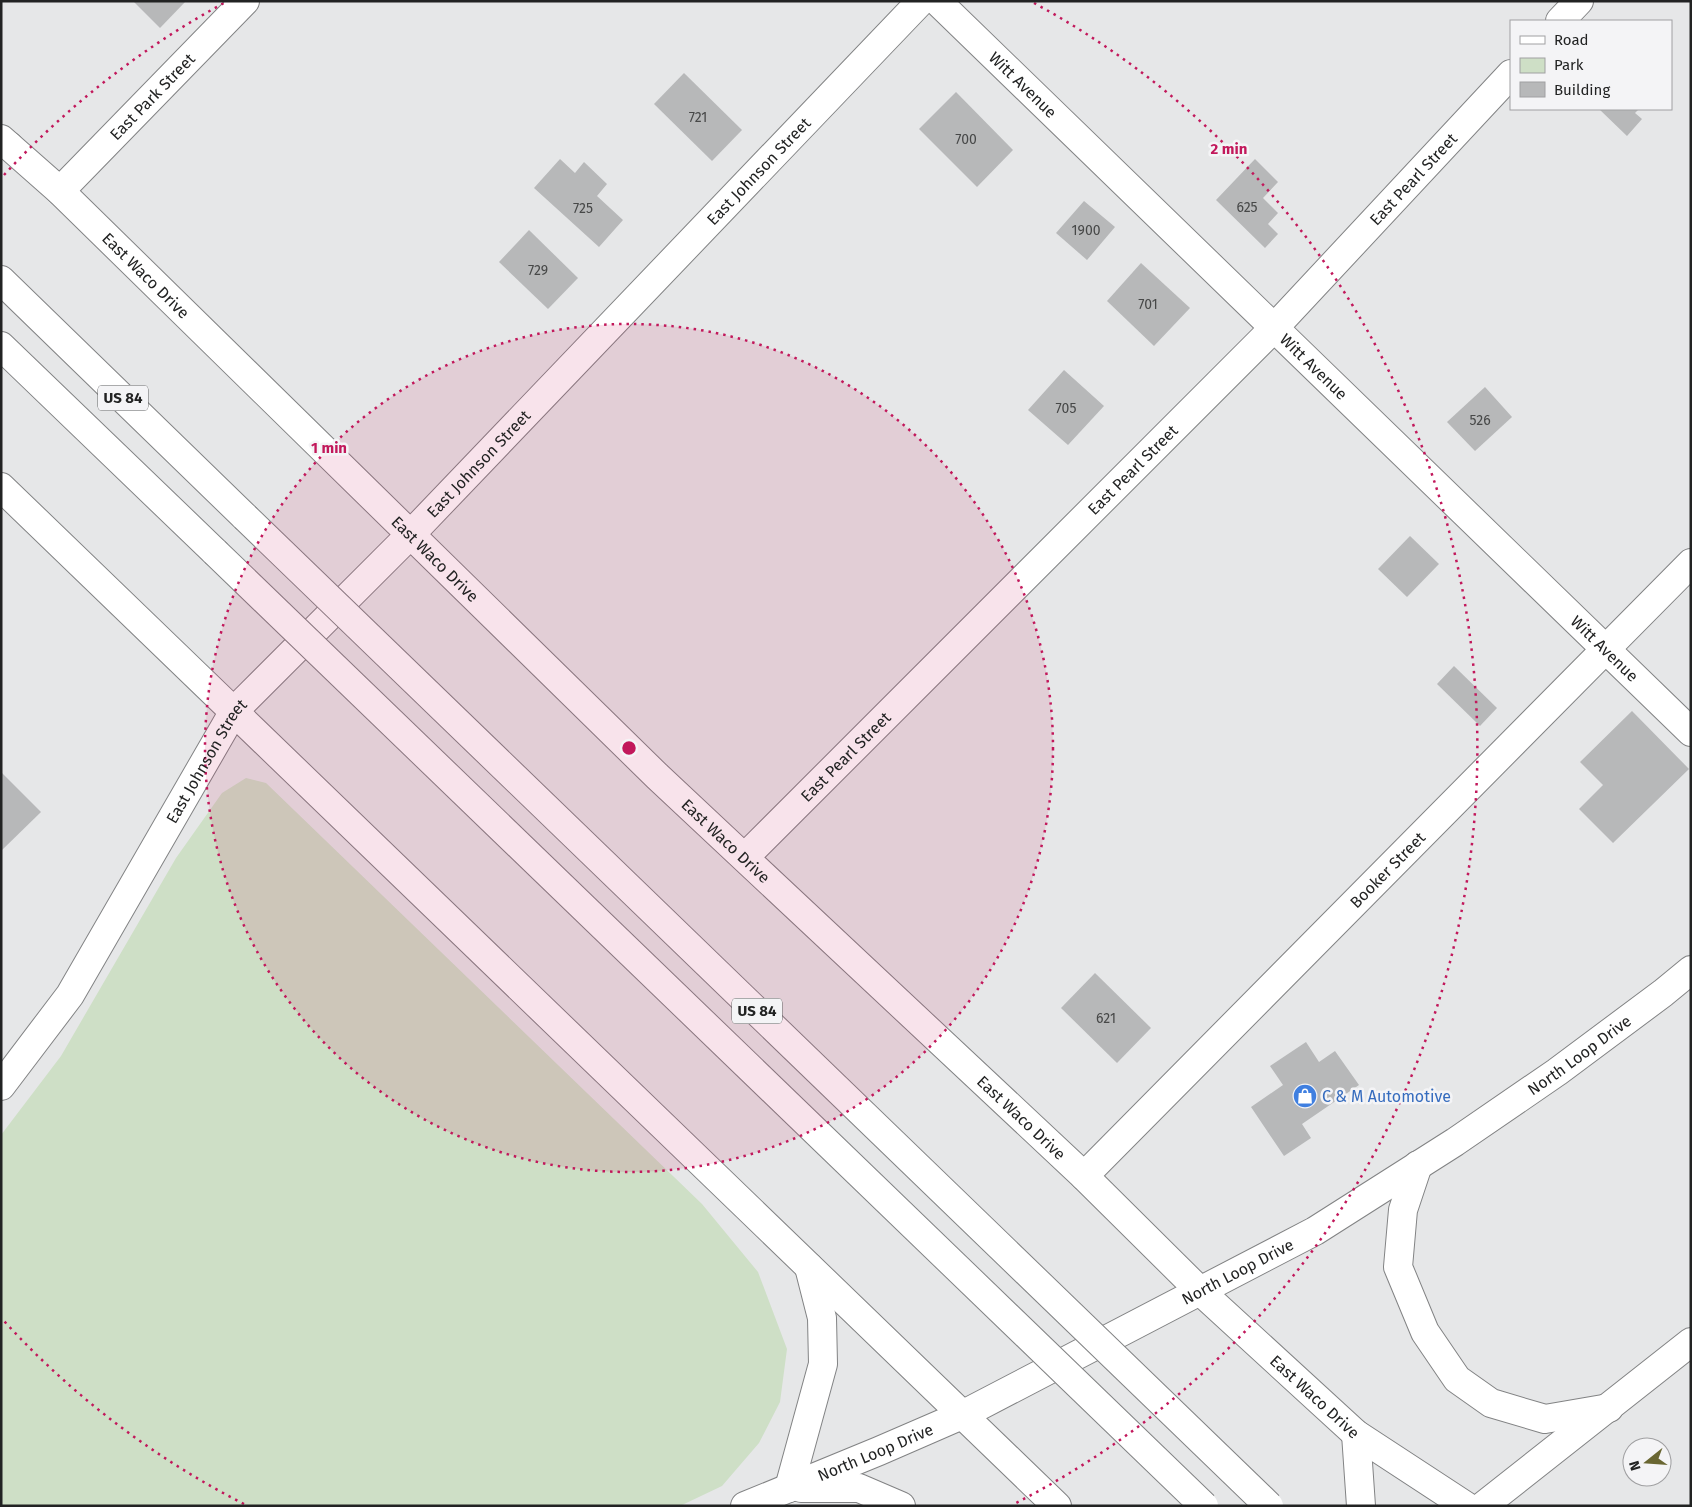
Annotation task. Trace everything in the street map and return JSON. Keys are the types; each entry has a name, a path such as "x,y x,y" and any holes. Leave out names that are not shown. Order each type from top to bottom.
{"main road":[{"name":"East Park Street","path":"60,191 245,1"},
{"name":"East Johnson Street","path":"1,1086 70,995 234,712 410,535 921,1"},
{"name":"Witt Avenue","path":"937,1 1691,732"},
{"path":"1561,20 1579,1"},
{"name":"East Pearl Street","path":"745,857 1274,328 1510,75"},
{"name":"East Waco Drive","path":"4,142 60,191 657,776 1084,1176 1200,1291 1356,1434 1466,1506"},
{"name":"US 84","path":"1,280 1269,1506"},
{"name":"US 84","path":"1,346 1204,1506"},
{"path":"1,487 1057,1506"},
{"name":"Booker Street","path":"1084,1176 1691,563"},
{"name":"North Loop Drive","path":"745,1506 962,1415 1315,1231 1455,1142 1557,1072 1691,970"},
{"path":"1418,1165 1403,1210 1398,1267 1425,1332 1457,1379 1490,1403 1545,1419 1609,1408"},
{"path":"809,1267 822,1318 823,1364 789,1488 860,1488 901,1506"},
{"path":"1483,1506 1691,1342"},
{"path":"1356,1434 1361,1506"}],"green space":[{"path":"246,778 266,783 702,1204 758,1272 787,1349 780,1402 759,1443 722,1486 680,1506 1,1506 1,1135 61,1056 176,858 222,793"}],"building":[{"path":"133,1 186,1 160,28"},
{"path":"684,73 742,130 712,161 654,104"},
{"path":"956,92 1013,150 977,187 919,129"},
{"path":"1600,110 1638,110 1635,113 1642,119 1627,136"},
{"path":"560,159 575,173 584,162 607,184 597,196 623,220 599,247 534,188"},
{"path":"1255,159 1278,182 1263,198 1278,213 1268,224 1278,234 1265,248 1216,200"},
{"path":"1084,201 1115,227 1087,260 1056,233"},
{"path":"529,230 578,278 548,309 499,262"},
{"path":"1141,263 1190,308 1154,346 1107,301"},
{"path":"1064,370 1104,406 1068,445 1028,410"},
{"path":"1485,387 1512,417 1475,451 1447,422"},
{"path":"1410,536 1439,564 1407,597 1378,569"},
{"path":"1454,666 1497,708 1480,726 1437,684"},
{"path":"1632,711 1689,769 1613,843 1579,809 1603,785 1580,762"},
{"path":"1,772 41,812 1,851"},
{"path":"1095,973 1151,1028 1117,1063 1061,1008"},
{"name":"C & M Automotive","path":"1306,1042 1319,1062 1335,1051 1359,1085 1302,1124 1311,1138 1284,1156 1251,1107 1283,1085 1270,1066"}],"place":[{"name":"C & M Automotive","path":"1305,1096"}]}
